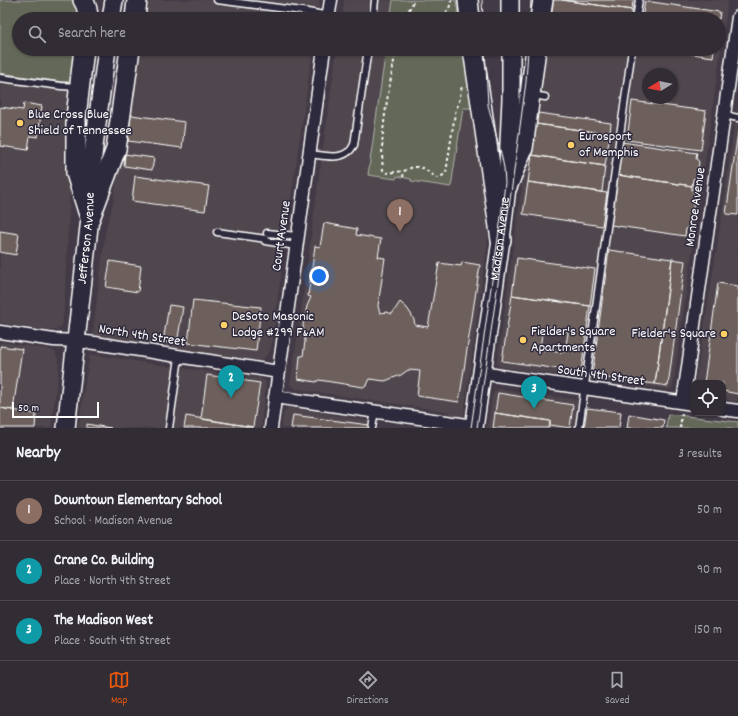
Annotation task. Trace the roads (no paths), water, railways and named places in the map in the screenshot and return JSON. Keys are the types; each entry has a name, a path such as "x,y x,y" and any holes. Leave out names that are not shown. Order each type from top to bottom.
{"main road":[{"path":"84,0 88,12"},
{"path":"112,12 114,0"},
{"path":"136,12 137,0"},
{"path":"468,0 469,12"},
{"path":"510,0 510,12"},
{"path":"541,12 543,0"},
{"path":"83,56 76,117 76,173 90,218"},
{"name":"Jefferson Avenue","path":"66,428 90,218 91,174 106,56"},
{"path":"90,218 116,149 129,56"},
{"path":"474,56 501,240"},
{"name":"Madison Avenue","path":"474,427 501,240 507,187 511,99 510,56"},
{"path":"507,187 523,148 538,96 536,56"}],"street":[{"path":"330,12 331,0"},
{"name":"Monroe Avenue","path":"688,403 724,115 738,17"},
{"name":"Court Avenue","path":"271,428 323,56"},
{"name":"North 4th Street","path":"0,332 54,340 77,341 279,372"},
{"name":"South 4th Street","path":"482,374 688,403"},
{"path":"276,397 474,427"},
{"path":"726,409 738,411"}],"lane":[{"path":"217,0 296,12"},
{"path":"374,12 376,0"},
{"path":"637,12 638,0"},
{"path":"309,154 333,156 343,155 350,152 354,144 356,133 367,56"},
{"path":"579,428 631,56"},
{"path":"0,78 80,87"},
{"path":"724,115 738,118"},
{"path":"217,232 297,241"},
{"path":"266,238 297,241"},
{"path":"169,428 179,357"},
{"path":"372,428 375,411"}],"tram line":[{"path":"482,0 483,12"},
{"path":"530,12 531,0"},
{"path":"471,428 505,183 501,153 488,105 485,56"},
{"path":"477,428 511,193 526,82 528,56"}],"place":[{"name":"Blue Cross Blue Shield of Tennessee","path":"20,123"},
{"name":"Eurosport of Memphis","path":"571,145"},
{"name":"Downtown Elementary School","path":"400,232"},
{"name":"DeSoto Masonic Lodge #299 F&AM","path":"224,325"},
{"name":"Fielder's Square","path":"724,334"},
{"name":"Fielder's Square Apartments","path":"523,340"},
{"name":"Crane Co. Building","path":"231,398"},
{"name":"The Madison West","path":"534,409"}]}
